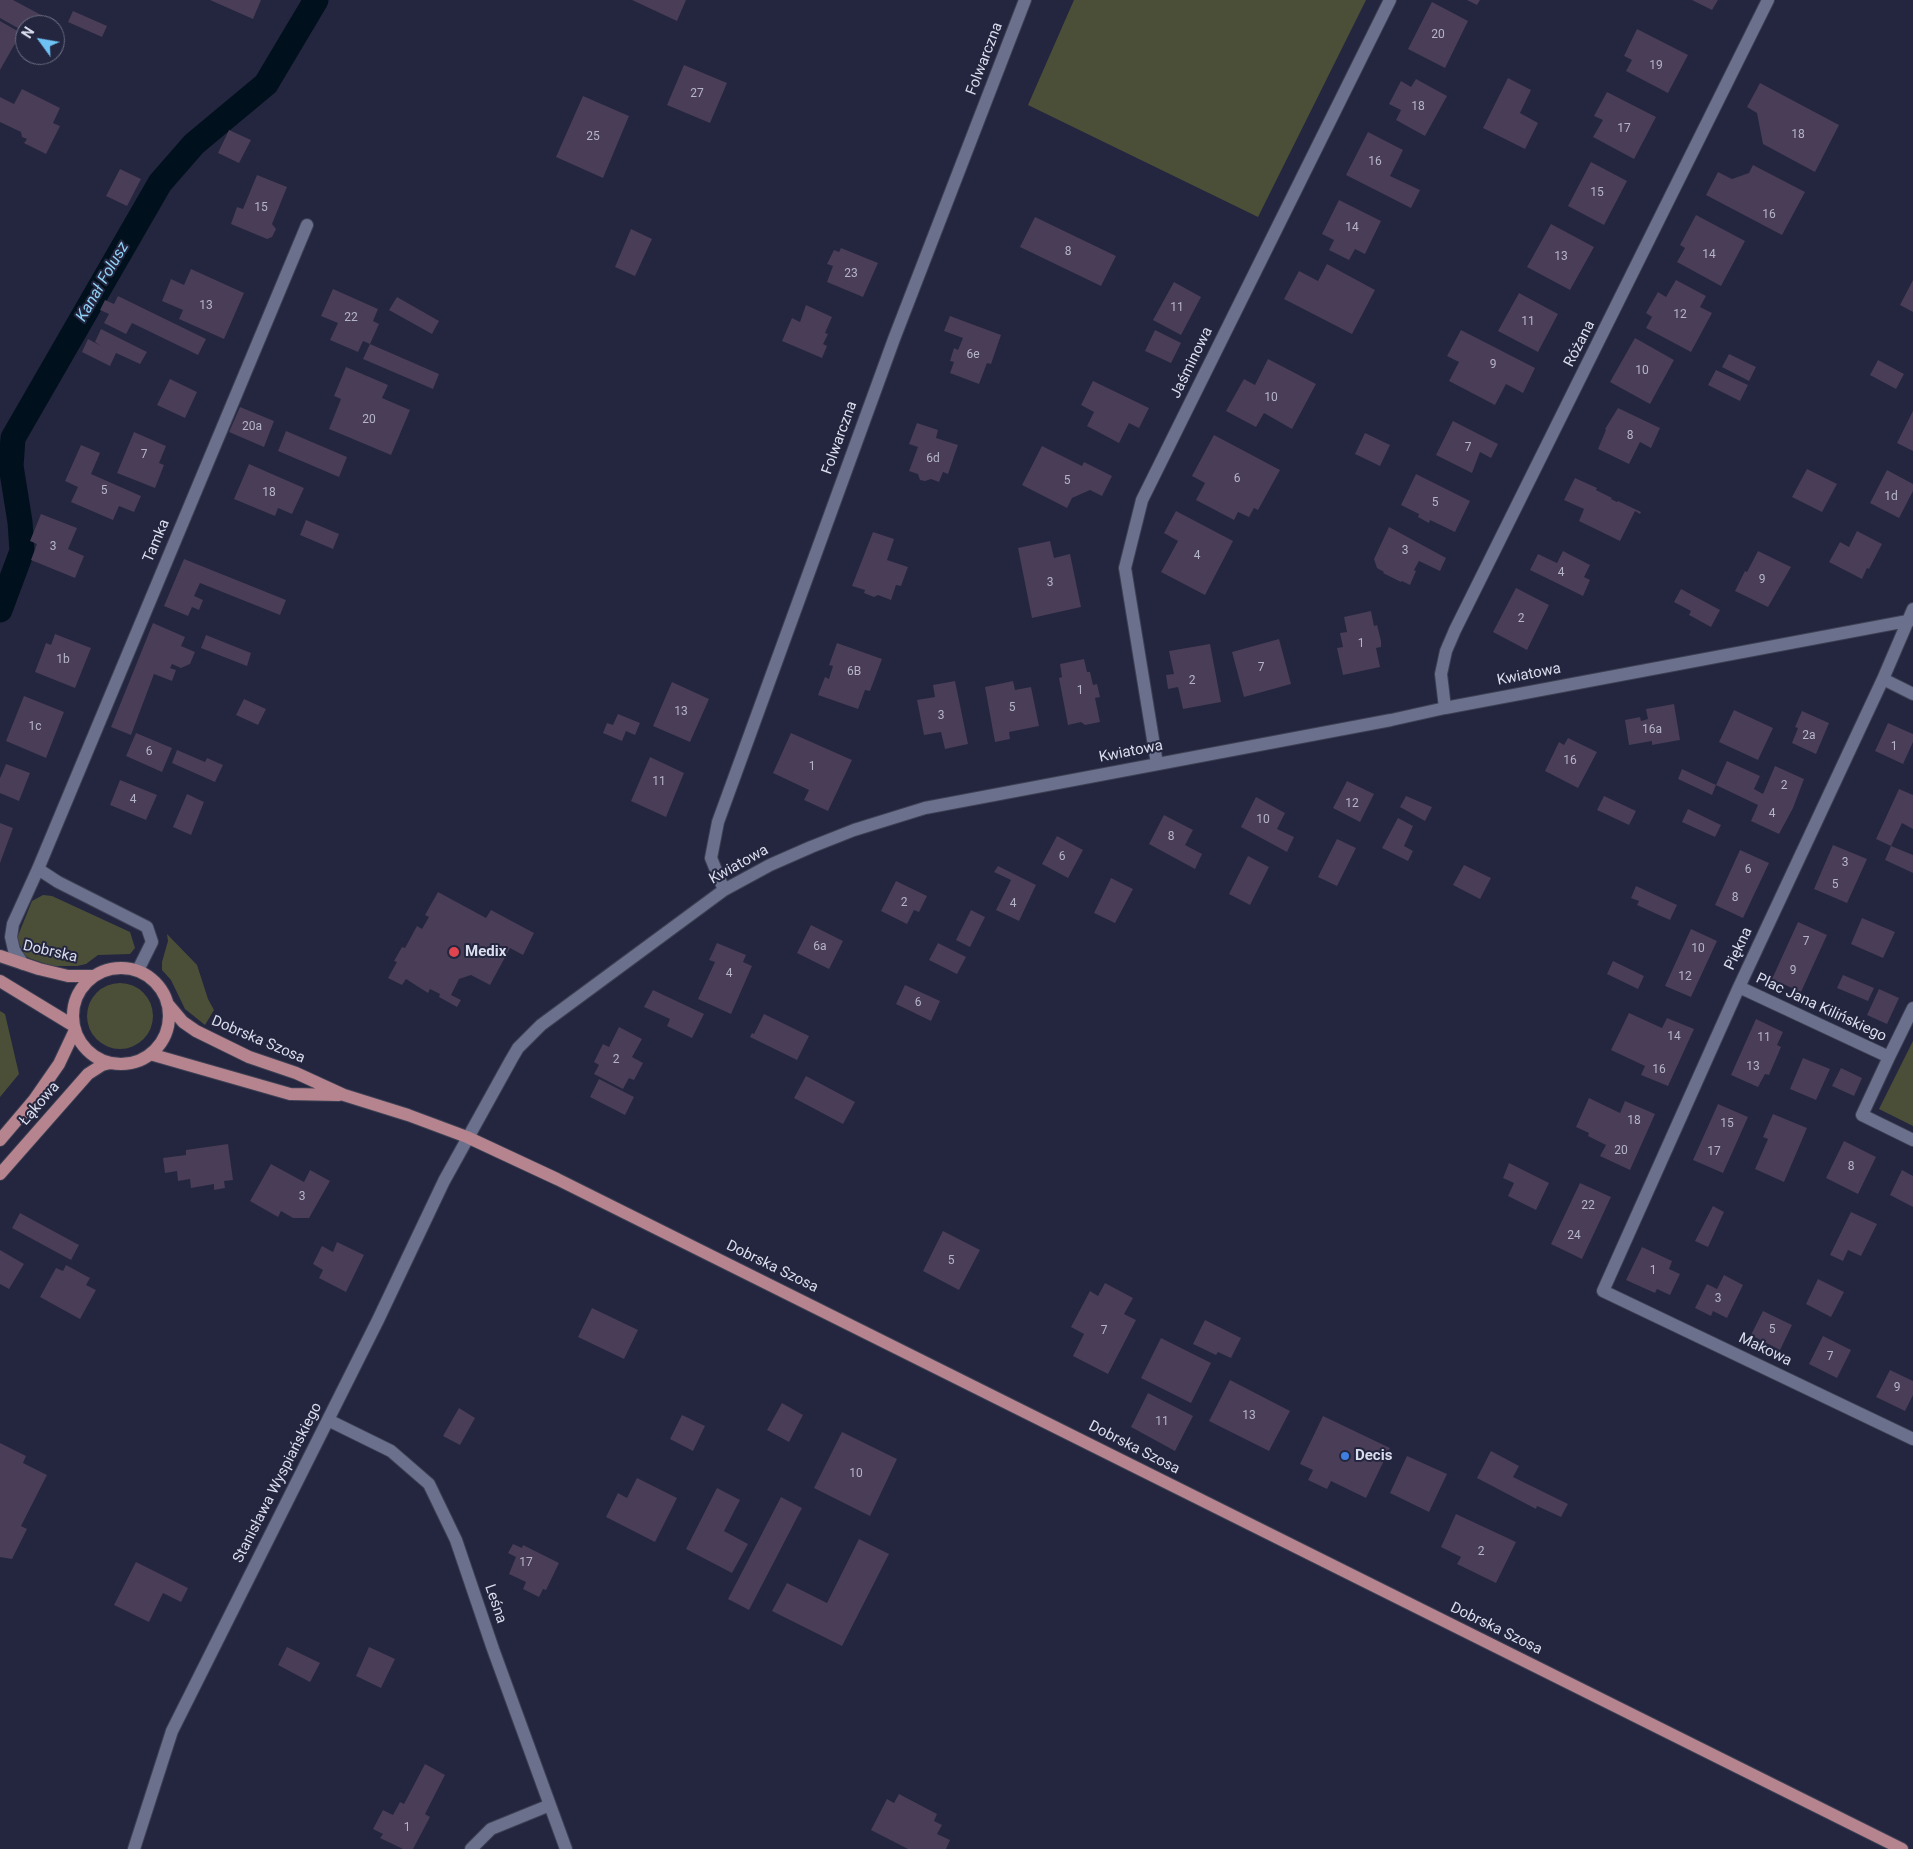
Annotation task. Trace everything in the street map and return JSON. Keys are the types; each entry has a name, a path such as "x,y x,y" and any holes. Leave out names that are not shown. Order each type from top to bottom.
{"main road":[{"name":"Dobrska","path":"0,956 68,976 93,976"},
{"path":"108,969 138,970 151,978 161,990 167,1003 169,1018 166,1031 160,1044 150,1054 138,1061 124,1064 110,1063 88,1051 80,1042 74,1028 73,1012 76,998 83,986 93,976 108,969"},
{"path":"0,981 74,1028"},
{"name":"Dobrska Szosa","path":"167,1003 184,1022 218,1042 250,1057 296,1073 344,1095 408,1115 467,1137 557,1179 838,1317 1902,1849"},
{"name":"Łąkowa","path":"0,1140 34,1100 59,1064 74,1028"},
{"name":"Dobrska Szosa","path":"150,1054 290,1094 344,1095"},
{"name":"Łąkowa","path":"0,1174 88,1074 102,1065 110,1063"}],"street":[{"name":"Folwarczna","path":"724,890 711,858 718,822 894,338 1025,0"},
{"name":"Jaśminowa","path":"1157,764 1125,568 1142,500 1390,0"},
{"name":"Różana","path":"1445,708 1441,674 1446,651 1455,630 1768,0"},
{"name":"Tamka","path":"23,964 14,950 11,937 13,924 38,870 306,225"},
{"name":"Piękna","path":"1603,1291 1739,987 1910,621 1913,609"},
{"name":"Kwiatowa","path":"467,1137 518,1048 541,1025 724,890 770,865 854,830 916,810 1910,621"},
{"path":"1883,679 1913,694"},
{"path":"38,870 148,927 152,942 138,970"},
{"name":"Plac Jana Kilińskiego","path":"1739,987 1889,1057"},
{"name":"Plac Jana Kilińskiego","path":"1913,1008 1862,1115 1913,1140"},
{"name":"Stanisława Wyspiańskiego","path":"134,1849 172,1731 467,1137"},
{"name":"Makowa","path":"1603,1291 1913,1439"},
{"name":"Leśna","path":"328,1420 392,1451 429,1484 456,1540 493,1649 566,1849"},
{"path":"470,1849 491,1829 550,1805"}],"green space":[{"path":"1074,0 1366,0 1258,217 1028,105"},
{"path":"43,895 52,896 130,932 135,948 130,954 98,955 86,964 77,966 51,966 29,958 24,955 17,938 32,901"},
{"path":"167,934 197,965 208,999 214,1010 205,1025 185,1009 171,980 162,970 162,962 168,941"},
{"path":"120,983 133,986 143,993 150,1003 153,1016 150,1029 143,1039 133,1046 120,1049 107,1046 97,1039 90,1029 87,1016 90,1003 97,993 107,986"},
{"path":"0,1011 5,1014 19,1074 0,1097"},
{"path":"1913,1041 1913,1126 1879,1109"}],"building":[{"path":"0,0 13,0 41,15 15,15 15,26 0,18"},
{"path":"210,0 261,0 253,19"},
{"path":"632,0 686,0 677,21"},
{"path":"1467,0 1480,0 1477,5"},
{"path":"1692,0 1718,0 1712,10"},
{"path":"1432,2 1468,21 1445,68 1408,49"},
{"path":"73,11 107,26 102,37 68,22"},
{"path":"0,21 15,30 15,44 0,70"},
{"path":"1637,29 1688,55 1668,93 1626,71 1632,60 1624,56"},
{"path":"684,65 727,83 710,123 667,105"},
{"path":"1508,78 1531,90 1520,113 1538,123 1525,149 1483,128"},
{"path":"1416,79 1447,96 1425,136 1396,120 1401,110 1389,104 1401,81 1411,87"},
{"path":"1760,83 1839,125 1815,172 1763,144 1757,113 1747,107"},
{"path":"22,89 60,108 53,123 60,126 46,154 24,143 27,139 22,137 21,132 0,122 0,97 14,104"},
{"path":"1607,92 1656,117 1634,159 1593,137 1603,120 1594,116"},
{"path":"583,96 629,116 603,178 556,157"},
{"path":"229,130 251,140 239,163 218,153"},
{"path":"1368,132 1403,150 1390,176 1420,190 1411,208 1346,175"},
{"path":"1591,162 1627,181 1604,225 1568,206"},
{"path":"1753,165 1805,192 1782,235 1706,195 1718,172 1732,179 1749,173"},
{"path":"120,169 141,179 127,206 106,196"},
{"path":"257,175 287,187 272,224 276,229 272,237 267,239 231,224 237,207 243,209"},
{"path":"1339,200 1381,221 1365,254 1355,249 1349,260 1329,250 1334,240 1322,234"},
{"path":"1696,215 1745,241 1721,286 1677,262 1685,248 1680,245"},
{"path":"1035,217 1116,256 1101,286 1020,247"},
{"path":"1551,224 1594,247 1570,290 1527,267"},
{"path":"631,229 652,239 635,276 615,267"},
{"path":"841,248 878,263 863,297 827,282 833,266 827,264 834,250 839,252"},
{"path":"1327,264 1375,290 1352,334 1284,299 1299,271 1318,281"},
{"path":"191,269 244,293 224,339 179,319 183,310 162,301 171,279 184,285"},
{"path":"1676,280 1706,296 1700,307 1712,313 1691,352 1646,328 1652,317 1646,313 1658,292 1666,297"},
{"path":"1913,280 1913,312 1900,305"},
{"path":"1174,282 1201,297 1181,335 1153,320"},
{"path":"333,289 378,309 373,321 379,324 370,344 363,341 358,352 330,340 338,323 321,316"},
{"path":"1519,293 1558,314 1538,352 1498,331"},
{"path":"118,296 206,339 198,355 132,323 126,334 104,323 109,314 100,310 105,300 114,304"},
{"path":"397,297 439,321 432,334 389,310"},
{"path":"806,305 832,317 825,333 828,334 823,344 827,346 822,358 782,341 792,318 800,322"},
{"path":"950,316 1001,335 991,364 987,363 979,384 950,373 954,362 950,361 954,348 958,350 963,338 944,331"},
{"path":"101,329 147,352 140,364 116,353 110,366 82,352 88,339 101,346 95,342"},
{"path":"1155,330 1181,343 1171,363 1145,351"},
{"path":"1461,330 1535,368 1523,393 1506,384 1495,405 1449,381 1459,362 1447,356"},
{"path":"1635,338 1674,360 1650,404 1610,382"},
{"path":"370,344 439,374 433,389 363,359"},
{"path":"1729,354 1756,367 1749,381 1722,367"},
{"path":"1268,359 1316,384 1292,429 1264,413 1256,427 1226,411 1244,379 1255,385"},
{"path":"1878,360 1904,374 1896,389 1870,375"},
{"path":"346,367 388,385 382,398 410,410 391,455 329,429 341,399 334,396"},
{"path":"1716,370 1748,385 1740,401 1708,385"},
{"path":"170,379 197,392 185,418 157,405"},
{"path":"1093,381 1149,408 1139,428 1129,423 1119,443 1087,426 1094,412 1081,405"},
{"path":"240,407 274,421 264,447 229,432"},
{"path":"1618,408 1660,428 1651,448 1640,442 1629,464 1598,449 1605,429"},
{"path":"1913,411 1913,451 1897,443"},
{"path":"1453,421 1498,444 1491,458 1480,452 1472,473 1436,455"},
{"path":"917,423 938,430 936,438 958,445 948,474 943,472 939,482 931,479 920,480 918,474 909,471 918,447 909,444"},
{"path":"286,431 347,457 339,477 278,451"},
{"path":"134,432 166,446 159,463 164,465 155,488 117,473"},
{"path":"1365,433 1390,445 1380,466 1355,454"},
{"path":"1214,435 1280,470 1258,510 1254,508 1249,517 1238,512 1234,520 1196,500 1205,483 1192,476"},
{"path":"81,445 100,453 91,474 141,496 134,512 119,506 113,520 71,502 78,487 65,481"},
{"path":"1042,446 1082,466 1084,462 1112,476 1102,496 1090,490 1072,498 1067,508 1022,485"},
{"path":"249,464 304,488 292,514 278,508 275,516 234,499"},
{"path":"1807,469 1837,484 1822,512 1792,497"},
{"path":"1887,470 1913,484 1913,491 1899,518 1870,503"},
{"path":"1416,474 1470,501 1455,532 1430,520 1429,523 1418,517 1419,514 1401,505"},
{"path":"1575,478 1597,488 1596,490 1611,499 1641,512 1640,514 1635,511 1620,541 1579,521 1584,509 1564,500"},
{"path":"1176,511 1233,541 1205,595 1161,572 1178,541 1164,533"},
{"path":"41,514 77,528 68,549 84,556 75,578 31,560 37,544 30,541"},
{"path":"306,520 339,534 333,549 300,535"},
{"path":"1389,527 1446,558 1440,571 1419,561 1414,570 1416,571 1410,585 1383,573 1377,568 1374,559"},
{"path":"1857,531 1882,544 1862,579 1829,562 1840,542 1849,547"},
{"path":"873,532 894,539 887,560 908,567 901,586 896,585 891,600 878,595 874,597 864,593 865,590 852,586"},
{"path":"1050,541 1054,558 1070,554 1081,607 1032,618 1018,548"},
{"path":"1563,551 1590,565 1584,577 1590,580 1583,596 1530,570 1538,554 1557,563"},
{"path":"1758,551 1791,567 1768,607 1735,591"},
{"path":"184,559 286,600 280,615 200,583 194,596 203,600 199,610 192,607 188,616 164,606"},
{"path":"1516,588 1549,605 1527,650 1493,632"},
{"path":"1681,589 1720,610 1711,627 1689,615 1691,611 1674,602"},
{"path":"1371,611 1374,626 1377,625 1381,641 1381,647 1376,648 1380,667 1343,675 1337,648 1343,647 1340,633 1347,632 1344,617"},
{"path":"153,623 185,637 181,646 195,652 190,664 181,668 172,664 170,668 176,670 172,681 154,674 131,735 111,727"},
{"path":"55,634 91,648 75,688 35,672 46,643 51,645"},
{"path":"206,635 251,653 247,666 201,648"},
{"path":"1279,639 1291,684 1244,697 1232,652"},
{"path":"837,643 882,659 870,691 865,690 858,709 818,695 825,677 829,679 833,666 829,665"},
{"path":"1210,644 1221,702 1183,709 1178,687 1168,689 1166,675 1174,674 1169,651"},
{"path":"1084,659 1093,685 1097,684 1100,697 1095,698 1100,722 1085,725 1081,722 1068,725 1059,678 1062,677 1060,664"},
{"path":"955,681 968,744 945,749 941,732 924,735 917,700 935,697 933,685"},
{"path":"1013,681 1015,690 1031,687 1039,726 1009,732 1010,739 995,742 985,687"},
{"path":"672,682 709,699 690,742 653,726"},
{"path":"24,696 64,712 46,758 6,741"},
{"path":"244,699 266,709 258,725 236,715"},
{"path":"1674,704 1680,740 1652,745 1652,741 1629,745 1625,720 1640,717 1641,721 1648,719 1646,709"},
{"path":"1734,710 1773,728 1758,760 1719,742"},
{"path":"1802,711 1829,723 1816,754 1792,743 1798,728 1795,727"},
{"path":"618,714 640,723 635,735 626,731 622,741 603,733 607,723 613,725"},
{"path":"1888,723 1913,734 1913,742 1903,764 1875,751"},
{"path":"136,733 172,748 162,772 126,756"},
{"path":"791,733 852,760 828,811 804,800 809,790 773,773"},
{"path":"1568,738 1597,752 1578,788 1545,771 1559,742 1564,745"},
{"path":"177,750 205,762 207,758 223,765 215,782 172,763"},
{"path":"650,757 684,773 666,817 631,801"},
{"path":"1727,761 1760,776 1754,789 1763,794 1775,766 1804,779 1793,808 1779,834 1751,821 1758,805 1716,785"},
{"path":"6,764 30,773 19,801 0,793 0,778"},
{"path":"1682,769 1716,785 1712,795 1678,779"},
{"path":"120,780 157,795 146,820 110,805"},
{"path":"1347,781 1374,794 1360,822 1333,808"},
{"path":"1899,789 1913,795 1913,829 1902,823 1891,846 1876,839"},
{"path":"187,794 204,802 191,835 173,827"},
{"path":"1406,796 1432,807 1425,821 1400,807"},
{"path":"1604,796 1636,811 1629,825 1597,810"},
{"path":"1256,797 1285,813 1277,829 1294,837 1287,852 1241,827"},
{"path":"1688,809 1721,825 1715,837 1682,822"},
{"path":"1164,815 1193,830 1185,845 1202,854 1195,869 1149,844"},
{"path":"1398,818 1413,826 1404,846 1413,851 1408,861 1382,848"},
{"path":"0,823 13,828 0,863"},
{"path":"1057,836 1083,850 1068,878 1042,864"},
{"path":"1337,839 1356,848 1337,886 1318,877"},
{"path":"1833,845 1867,859 1847,903 1814,889"},
{"path":"1891,846 1913,855 1913,873 1885,860"},
{"path":"1740,850 1769,863 1743,918 1715,905"},
{"path":"1248,856 1269,867 1250,905 1229,894"},
{"path":"1464,865 1491,878 1480,899 1453,885"},
{"path":"998,866 1036,885 1019,921 996,910 1011,880 994,872"},
{"path":"1111,878 1133,889 1115,923 1094,913"},
{"path":"896,881 927,896 919,912 914,910 907,924 881,911"},
{"path":"1636,886 1677,905 1670,920 1637,905 1639,901 1631,898"},
{"name":"Medix","path":"438,892 486,918 491,910 534,933 523,955 510,948 490,985 471,975 459,979 451,995 461,1000 457,1007 439,997 440,994 430,989 428,993 406,979 402,985 388,978 397,962 394,961 402,947 405,948 417,926 422,929 429,917 425,915"},
{"path":"971,910 985,917 970,947 956,940"},
{"path":"1862,918 1895,932 1883,958 1851,944"},
{"path":"1798,922 1827,935 1801,992 1772,979"},
{"path":"811,925 843,941 829,969 797,953"},
{"path":"1691,929 1717,941 1691,997 1665,986"},
{"path":"717,943 746,955 743,962 752,966 731,1014 698,999 715,962 709,960"},
{"path":"938,943 966,957 957,974 929,960"},
{"path":"1613,961 1644,976 1638,989 1607,974"},
{"path":"1843,975 1874,988 1868,1001 1837,988"},
{"path":"905,985 940,1001 931,1021 896,1004"},
{"path":"1879,989 1899,998 1887,1024 1867,1015"},
{"path":"653,990 704,1014 692,1038 667,1026 670,1019 644,1007"},
{"path":"1629,1013 1662,1028 1667,1018 1694,1029 1668,1086 1641,1075 1645,1066 1611,1050"},
{"path":"764,1014 809,1036 797,1060 750,1037 752,1033 754,1034"},
{"path":"1756,1019 1783,1032 1777,1045 1781,1047 1769,1075 1765,1074 1758,1087 1731,1075"},
{"path":"619,1027 642,1039 632,1057 643,1063 634,1080 629,1078 623,1089 594,1074 599,1065 594,1062 603,1044 609,1047"},
{"path":"1803,1058 1830,1069 1816,1100 1790,1089"},
{"path":"1841,1068 1862,1078 1854,1096 1832,1086"},
{"path":"806,1076 855,1102 843,1124 794,1098"},
{"path":"599,1079 634,1097 625,1115 590,1097"},
{"path":"1589,1098 1620,1113 1625,1101 1655,1114 1630,1170 1600,1156 1606,1145 1588,1136 1589,1133 1576,1127"},
{"path":"1718,1104 1748,1117 1723,1173 1693,1160"},
{"path":"1773,1114 1807,1128 1784,1182 1755,1169 1768,1139 1763,1137"},
{"path":"1844,1141 1876,1157 1858,1194 1826,1178"},
{"path":"228,1144 233,1180 224,1181 225,1188 214,1190 214,1184 191,1188 190,1179 178,1181 177,1171 165,1173 163,1158 186,1155 186,1150"},
{"path":"1509,1163 1549,1183 1536,1210 1508,1196 1514,1183 1503,1178"},
{"path":"271,1164 304,1182 310,1170 330,1181 309,1218 293,1218 281,1211 278,1217 250,1201"},
{"path":"1902,1170 1913,1176 1913,1207 1890,1195"},
{"path":"1580,1183 1611,1197 1582,1259 1551,1244"},
{"path":"1713,1206 1724,1212 1708,1247 1695,1241"},
{"path":"1851,1212 1877,1224 1861,1256 1848,1250 1843,1261 1830,1255"},
{"path":"20,1213 79,1245 71,1260 12,1228"},
{"path":"943,1231 980,1250 959,1290 923,1271"},
{"path":"337,1242 364,1255 346,1292 319,1278 323,1270 313,1264 322,1246 333,1252"},
{"path":"1642,1247 1672,1261 1669,1269 1680,1274 1670,1295 1657,1289 1655,1293 1626,1280"},
{"path":"0,1250 24,1264 9,1289 0,1284"},
{"path":"66,1265 90,1278 86,1285 96,1290 80,1319 40,1297 56,1268 63,1271"},
{"path":"1724,1275 1743,1285 1727,1318 1713,1311 1711,1316 1695,1308 1707,1284 1717,1289"},
{"path":"1818,1279 1844,1292 1831,1317 1806,1304"},
{"path":"1105,1283 1133,1298 1124,1314 1136,1320 1108,1374 1073,1356 1084,1334 1071,1327 1090,1291 1098,1296"},
{"path":"592,1308 638,1330 624,1359 578,1337"},
{"path":"1763,1311 1792,1325 1780,1350 1751,1335"},
{"path":"1205,1320 1241,1338 1231,1358 1218,1352 1216,1355 1193,1344"},
{"path":"1823,1336 1851,1350 1837,1378 1809,1364"},
{"path":"1161,1338 1211,1363 1191,1403 1141,1378"},
{"path":"1890,1370 1913,1381 1913,1395 1905,1411 1876,1397"},
{"path":"1230,1380 1290,1411 1269,1451 1209,1421"},
{"path":"1148,1393 1193,1416 1175,1451 1131,1427"},
{"path":"782,1403 803,1415 789,1442 767,1430"},
{"path":"459,1408 475,1418 460,1445 443,1436"},
{"path":"682,1415 705,1426 693,1451 670,1439"},
{"name":"Decis","path":"1323,1416 1390,1448 1366,1498 1331,1481 1327,1489 1308,1480 1313,1470 1300,1464"},
{"path":"842,1432 897,1459 870,1516 814,1488"},
{"path":"0,1443 26,1456 23,1463 47,1475 21,1526 27,1529 12,1559 0,1557"},
{"path":"1491,1451 1519,1466 1513,1477 1568,1504 1561,1517 1537,1506 1536,1509 1477,1478"},
{"path":"1407,1456 1447,1474 1429,1512 1390,1493"},
{"path":"637,1478 677,1498 655,1542 606,1517 618,1493 627,1498"},
{"path":"717,1488 740,1500 724,1531 748,1544 732,1573 686,1549"},
{"path":"781,1497 802,1508 749,1610 728,1599"},
{"path":"1456,1514 1516,1542 1496,1583 1457,1564 1461,1557 1441,1547"},
{"path":"859,1539 889,1554 842,1646 772,1611 787,1583 827,1603"},
{"path":"513,1544 522,1548 523,1545 559,1563 546,1590 543,1589 539,1597 523,1589 526,1582 509,1574 516,1557 508,1553"},
{"path":"136,1562 188,1588 181,1602 163,1593 149,1622 114,1605"},
{"path":"287,1647 320,1663 310,1682 278,1665"},
{"path":"369,1647 395,1659 381,1688 356,1676"},
{"path":"425,1764 445,1775 425,1814 430,1817 413,1849 403,1849 380,1838 383,1834 373,1829 383,1810 393,1815 400,1802 404,1804"},
{"path":"899,1794 937,1814 934,1821 942,1825 937,1834 950,1840 946,1849 908,1849 871,1830 887,1799 894,1803"}],"waterway":[{"name":"Kanał Folusz","path":"0,610 22,551 20,522 11,466 13,438 160,183 194,144 266,84 316,0"}],"place":[{"name":"Medix","path":"454,952"},
{"name":"Decis","path":"1345,1456"}]}
